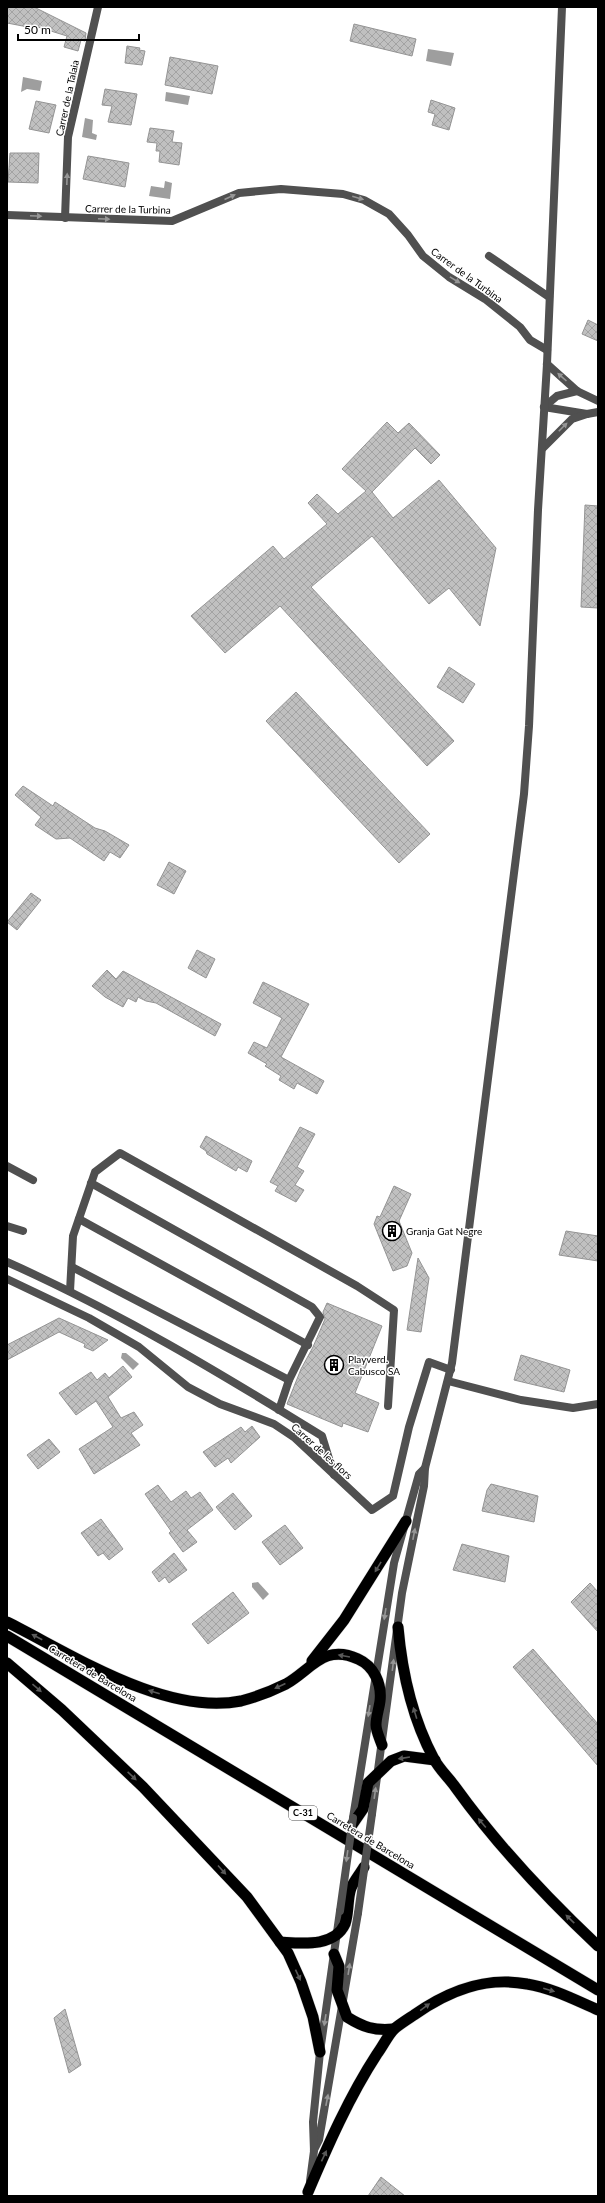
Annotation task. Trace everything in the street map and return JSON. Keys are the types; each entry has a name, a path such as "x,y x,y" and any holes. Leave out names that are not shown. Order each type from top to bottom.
{"highway":[{"path":"7,1622 92,1666 144,1689 198,1703 219,1704 264,1694 287,1683 311,1663 344,1620 406,1521"},
{"path":"398,1628 400,1653 409,1695 420,1729 434,1760 495,1838 562,1912 598,1946"},
{"name":"Carretera de Barcelona","path":"7,1636 598,1990"},
{"path":"311,1663 325,1656 343,1655 358,1659 375,1672 381,1693 376,1725 382,1745"},
{"path":"7,1663 57,1706 143,1787 247,1897 280,1942 301,1982 315,2026 320,2052"},
{"path":"352,1821 363,1809 368,1783 391,1761 404,1756 434,1760"},
{"path":"280,1942 304,1945 322,1941 336,1934 344,1925 351,1888 364,1867"},
{"path":"334,1954 339,1966 337,1990 347,2017 365,2028 379,2030 394,2029"},
{"path":"308,2194 341,2120 372,2063 394,2029 448,1993 478,1984 513,1982 528,1984 559,1993 598,2010"}],"street":[{"name":"Carrer de la Talaia","path":"66,218 68,137 98,7"},
{"path":"314,2151 319,2140 358,1913 402,1593 424,1486 425,1468 451,1370 524,794 529,726 538,510 543,448 562,7"},
{"name":"Carrer de la Turbina","path":"7,215 172,221 239,193 281,189 343,194 364,200 389,214 408,234 422,256 449,277 485,299 520,327 530,340 547,350"},
{"path":"488,256 549,297"},
{"path":"547,364 577,391 598,401"},
{"path":"544,407 557,396 577,391"},
{"path":"544,407 587,414"},
{"path":"543,448 572,419 598,412"},
{"path":"70,1291 73,1236 91,1183 95,1172 120,1153 357,1286 394,1310 388,1406"},
{"path":"7,1166 33,1180"},
{"path":"91,1183 312,1307 320,1317 308,1345 289,1380 279,1410"},
{"path":"79,1219 308,1345"},
{"path":"7,1226 23,1231"},
{"path":"7,1262 70,1291 322,1436 334,1475"},
{"path":"72,1267 289,1380"},
{"name":"Carrer de les flors","path":"7,1279 89,1318 139,1347 188,1387 220,1404 274,1424 295,1438 372,1510 393,1496 408,1427 429,1362 451,1370"},
{"path":"448,1381 521,1400 573,1408 598,1404"},
{"path":"308,2194 314,2151 313,2122 320,2052 352,1821 375,1672 394,1563 419,1474 425,1468"}],"shaded area":[{"path":"428,49 454,53 451,66 426,61"},
{"path":"23,77 42,81 40,91 27,89 21,92"},
{"path":"166,92 190,96 188,105 165,101"},
{"path":"85,118 93,120 92,133 97,135 96,140 82,137"},
{"path":"165,181 172,183 170,199 149,196 151,186 164,188"},
{"path":"122,1353 126,1353 139,1364 133,1370 121,1358"},
{"path":"258,1582 269,1594 263,1600 252,1587 252,1583"}],"building":[{"path":"7,7 34,7 86,33 85,41 81,40 78,51 64,47 67,36 28,24 28,27 7,23"},
{"path":"354,24 416,39 412,56 350,41"},
{"path":"127,46 140,48 139,50 145,51 142,65 125,63"},
{"path":"170,57 218,66 212,94 165,85"},
{"path":"105,89 137,94 131,125 108,122 112,106 102,105"},
{"path":"431,100 455,108 449,130 432,125 435,114 428,112"},
{"path":"36,101 56,105 49,133 29,129"},
{"path":"150,128 174,131 172,142 182,143 179,165 159,162 160,151 156,151 157,143 147,142"},
{"path":"10,153 39,153 38,183 8,182"},
{"path":"88,156 129,163 125,187 83,179"},
{"path":"588,320 598,325 598,341 582,334"},
{"path":"387,422 398,433 409,423 440,455 431,464 415,448 372,492 393,518 439,480 496,548 480,626 449,588 429,604 372,536 311,587 454,741 427,766 280,606 225,653 191,616 273,546 284,559 327,524 308,503 317,494 338,514 366,491 342,469"},
{"path":"585,505 598,506 598,608 581,607"},
{"path":"449,667 475,684 463,703 437,687"},
{"path":"296,692 430,834 399,863 266,721"},
{"path":"23,786 53,806 55,802 95,828 105,831 129,845 120,858 110,852 104,861 70,838 56,839 35,825 41,817 15,795"},
{"path":"169,862 186,871 174,894 157,885"},
{"path":"31,893 41,900 17,930 7,922"},
{"path":"197,950 215,959 206,978 188,968"},
{"path":"107,970 116,979 123,971 221,1024 215,1036 156,1003 146,1001 138,997 136,1002 128,998 123,1007 105,997 92,986"},
{"path":"263,982 309,1004 281,1057 324,1081 317,1094 297,1083 294,1089 279,1080 281,1076 265,1066 267,1064 248,1053 254,1042 267,1048 282,1018 253,1003"},
{"path":"300,1127 315,1134 297,1167 304,1171 295,1185 304,1190 296,1202 275,1191 278,1186 270,1182"},
{"path":"206,1136 252,1161 247,1172 238,1167 236,1171 207,1154 206,1151 200,1147"},
{"name":"Granja Gat Negre","path":"394,1186 411,1194 399,1221 412,1253 407,1266 393,1271 374,1224 377,1216 380,1217"},
{"path":"566,1231 598,1236 598,1261 559,1255"},
{"path":"418,1258 429,1278 421,1332 407,1330"},
{"name":"Playverd. Cabusco SA","path":"327,1303 382,1326 355,1393 379,1403 368,1432 343,1423 342,1427 287,1404 301,1369 313,1347 325,1319 323,1312"},
{"path":"59,1318 108,1340 93,1351 84,1347 85,1344 59,1332 7,1360 7,1345"},
{"path":"521,1355 570,1370 564,1392 514,1380"},
{"path":"123,1366 132,1377 108,1397 121,1418 134,1412 143,1425 131,1433 140,1445 94,1474 79,1449 113,1427 96,1401 76,1415 59,1393 91,1372 97,1380 105,1373 109,1378"},
{"path":"252,1426 260,1437 231,1463 228,1458 215,1467 203,1452 241,1427 245,1432"},
{"path":"49,1439 60,1452 38,1469 27,1455"},
{"path":"491,1484 538,1496 534,1522 482,1511 487,1490"},
{"path":"158,1485 171,1502 186,1491 191,1498 200,1492 213,1510 187,1530 197,1542 183,1552 169,1533 171,1531 145,1494"},
{"path":"233,1493 252,1516 235,1530 216,1507"},
{"path":"101,1519 123,1549 109,1560 103,1553 98,1556 81,1533"},
{"path":"285,1525 303,1548 280,1565 262,1542"},
{"path":"462,1544 509,1556 505,1582 453,1570"},
{"path":"174,1553 187,1570 169,1583 165,1577 159,1582 152,1572"},
{"path":"590,1583 598,1592 598,1632 571,1602"},
{"path":"233,1592 249,1613 208,1644 192,1624"},
{"path":"533,1649 598,1724 598,1766 513,1667"},
{"path":"65,2009 81,2065 69,2073 54,2018"},
{"path":"381,2177 405,2196 368,2196"}],"place":[{"name":"Granja Gat Negre","path":"392,1231"},
{"name":"Playverd. Cabusco SA","path":"334,1365"}]}
